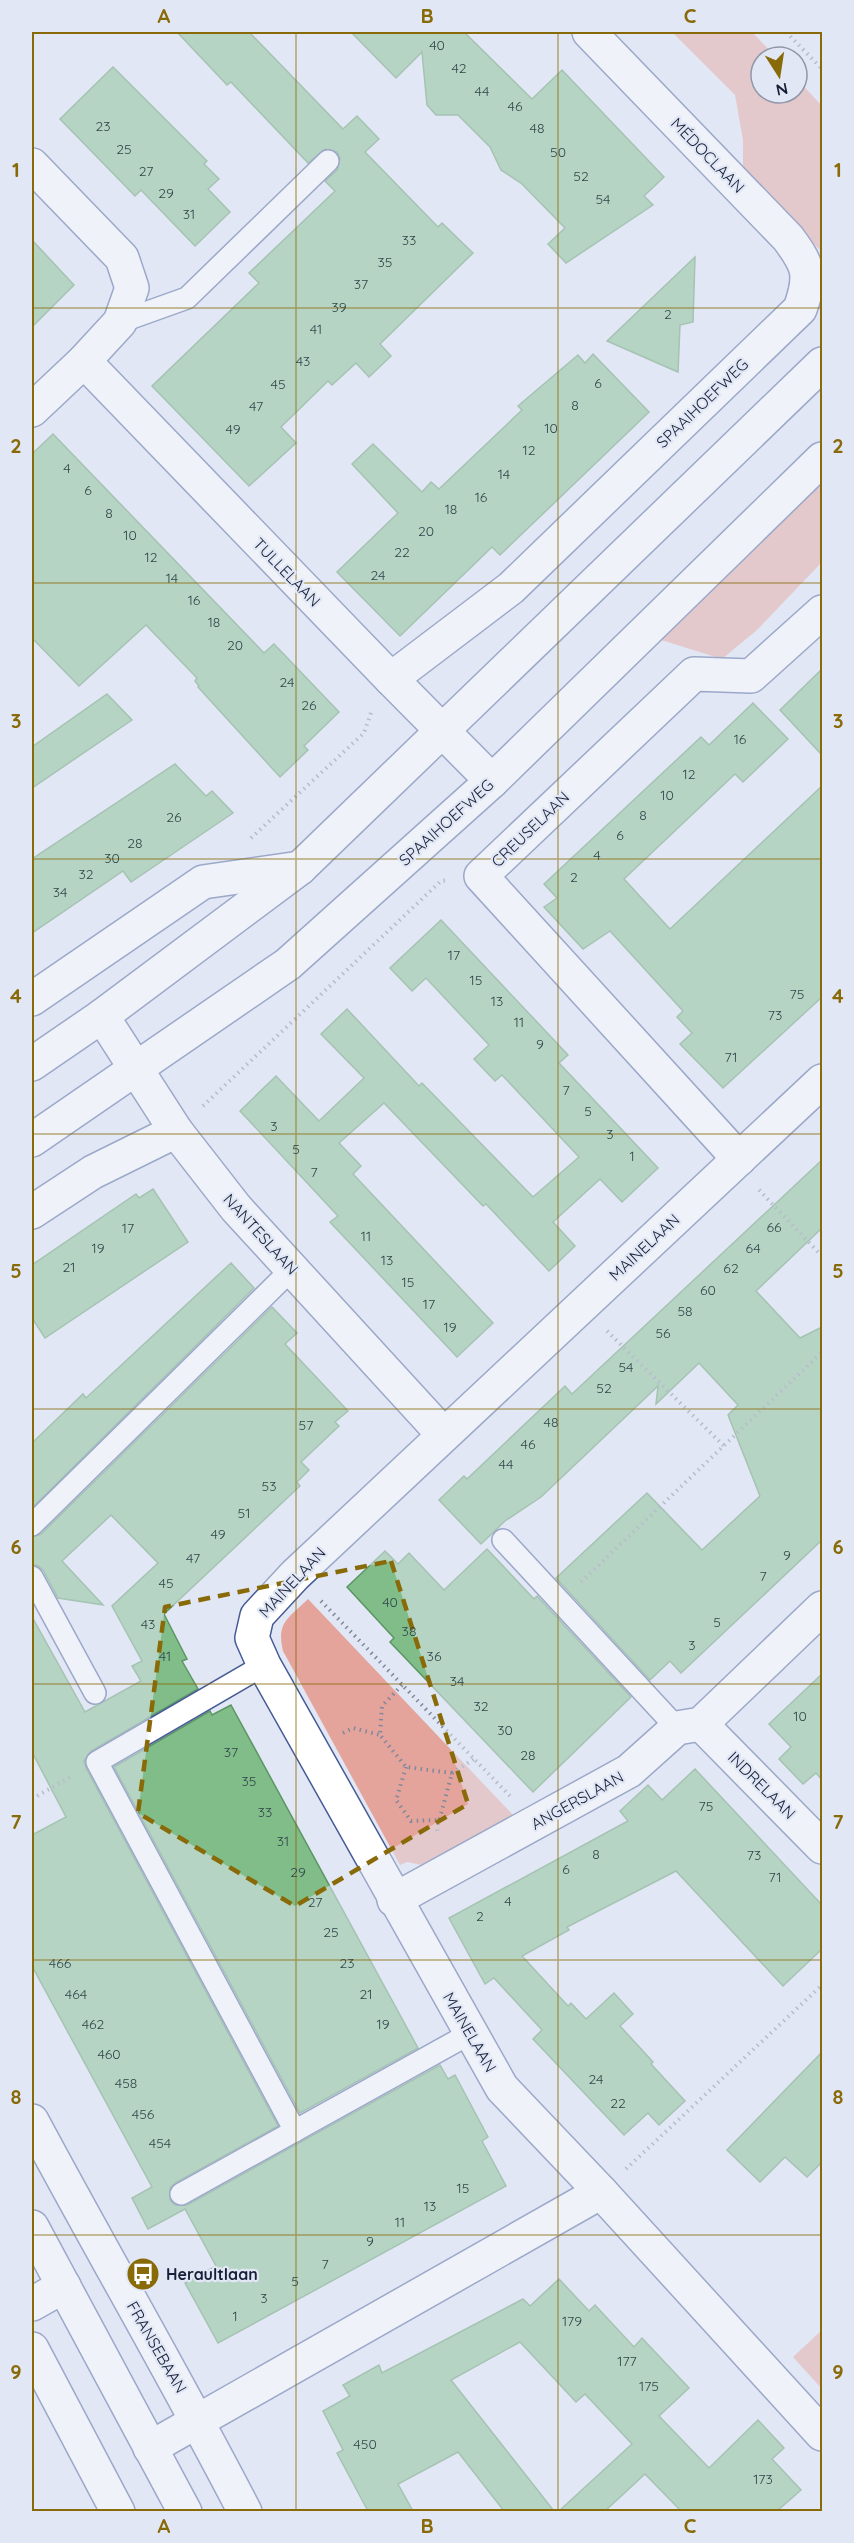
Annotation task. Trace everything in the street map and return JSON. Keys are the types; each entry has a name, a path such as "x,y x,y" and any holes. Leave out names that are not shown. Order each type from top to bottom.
{"street":[{"name":"MÉDOCLAAN","path":"589,32 788,238 805,261 807,288"},
{"path":"32,165 122,258 132,288 120,322 84,361 32,410"},
{"name":"SPAAIHOEFWEG","path":"391,680 511,588 800,309 807,288"},
{"name":"TULLELAAN","path":"84,361 391,680 492,781"},
{"path":"32,1064 102,1016 300,868 822,364"},
{"name":"SPAAIHOEFWEG","path":"32,1140 137,1070 288,964 492,781 822,459"},
{"name":"CREUSELAAN","path":"737,1161 481,876 694,674 751,676 822,612"},
{"path":"32,999 203,882 300,868"},
{"name":"NANTESLAAN","path":"102,1016 177,1131 236,1208 443,1434"},
{"name":"MAINELAAN","path":"822,1081 295,1575 257,1616 252,1638 264,1665 502,2088 601,2192 822,2434"},
{"path":"32,1212 93,1172 177,1131"},
{"name":"ANGERSLAAN","path":"394,1899 629,1771 689,1726 822,1608"},
{"name":"INDRELAAN","path":"689,1726 822,1847"},
{"name":"FRANSEBAAN","path":"32,2121 93,2235 198,2421 245,2511"},
{"path":"150,2448 601,2192"},
{"path":"32,2227 185,2511"},
{"path":"32,2304 64,2286"},
{"path":"32,2349 118,2511"}],"lane":[{"path":"120,322 187,298 328,161"},
{"path":"32,1525 292,1269"},
{"path":"503,1540 561,1602 689,1726"},
{"path":"32,1577 95,1693"},
{"path":"264,1665 97,1762 295,2131"},
{"path":"181,2194 471,2033"}],"path":[{"path":"786,32 822,69"},
{"path":"246,843 364,733 379,691 391,680"},
{"path":"177,1131 441,881 481,876"},
{"path":"737,1161 822,1256"},
{"path":"581,1306 723,1446"},
{"path":"561,1602 822,1352"},
{"path":"295,1575 535,1823"},
{"path":"402,1685 382,1706 380,1735 406,1767 452,1773 474,1759"},
{"path":"32,1799 97,1762"},
{"path":"406,1767 396,1800 411,1821 440,1820"},
{"path":"449,1870 437,1829 452,1773"},
{"path":"601,2192 822,1985"}],"highlighted area":[{"path":"391,1561 468,1804 295,1906 138,1813 165,1607"}],"shaded area":[{"path":"672,32 752,32 764,45 749,45 749,105 809,105 809,92 822,106 822,252 743,173 743,140 735,95"},
{"path":"822,481 822,562 757,630 722,659 658,639"},
{"path":"308,1599 513,1815 426,1866 407,1862 400,1865 283,1651 281,1633 283,1627 290,1616"},
{"path":"822,2330 822,2389 793,2357"}],"building":[{"path":"177,32 249,32 343,129 357,116 379,139 365,152 438,227 442,223 473,253 380,344 391,356 369,377 356,363 332,385 328,381 281,427 296,443 249,486 152,386 259,283 249,273 335,191 325,181 337,170 340,158 337,152 325,149 308,163 231,82 227,85"},
{"path":"351,32 464,32 532,99 562,70 664,177 644,196 653,205 566,263 548,244 565,228 521,183 501,170 490,147 458,115 436,115 427,105 422,52 396,78"},
{"path":"113,67 207,161 204,164 219,179 208,189 230,212 195,246 141,190 135,196 60,119"},
{"path":"32,240 74,285 32,327"},
{"path":"695,257 693,322 680,325 678,372 607,341"},
{"path":"593,354 649,412 500,555 492,547 400,636 337,572 398,513 352,464 373,444 422,492 431,482 439,489 522,410 518,406 578,355 585,363"},
{"path":"53,434 264,653 274,644 339,712 304,746 308,750 280,777 198,687 195,681 197,678 146,625 79,686 32,638 32,454"},
{"path":"822,669 822,755 780,710"},
{"path":"107,694 132,720 32,788 32,747"},
{"path":"753,703 788,739 743,782 735,774 624,879 670,929 822,786 822,997 723,1088 680,1044 692,1033 677,1017 683,1011 610,931 583,949 544,907 557,898 544,884 701,737 709,745"},
{"path":"175,764 206,796 212,791 233,813 131,882 123,871 32,933 32,859"},
{"path":"441,920 568,1055 559,1063 658,1168 622,1202 600,1179 553,1222 575,1246 549,1271 486,1204 483,1206 384,1103 339,1143 361,1166 353,1174 493,1323 457,1357 330,1222 338,1216 240,1111 276,1076 319,1121 364,1078 321,1034 347,1009 419,1086 422,1083 533,1197 579,1157 502,1075 495,1081 474,1059 489,1045 426,978 412,991 390,968"},
{"path":"822,1160 822,1228 756,1291 800,1338 822,1327 822,1540 681,1673 670,1661 650,1680 556,1578 647,1493 702,1550 760,1496 728,1415 738,1405 699,1363 656,1404 658,1386 541,1497 505,1521 481,1544 439,1500 464,1476 467,1479 565,1386 572,1394"},
{"path":"153,1189 188,1242 45,1338 32,1318 32,1265 136,1194 139,1198"},
{"path":"231,1263 254,1288 32,1508 32,1443 83,1394 86,1398"},
{"path":"272,1307 297,1333 285,1344 348,1411 335,1422 339,1426 301,1462 309,1470 297,1482 300,1486 164,1614 187,1659 182,1661 198,1689 91,1751 84,1761 278,2126 175,2183 170,2188 170,2200 175,2205 187,2205 440,2065 448,2079 455,2075 488,2137 482,2141 506,2186 218,2343 185,2283 216,2266 185,2209 148,2229 132,2198 152,2187 32,1966 32,1835 66,1817 32,1752 32,1617 85,1712 141,1681 132,1666 142,1661 112,1606 158,1563 111,1515 62,1561 103,1605 58,1598 43,1570 32,1564 32,1537 41,1534"},
{"path":"487,1549 534,1599 537,1596 631,1697 533,1792 390,1642 394,1638 347,1587 385,1551 398,1564 409,1553 444,1590"},
{"path":"822,1674 822,1780 816,1773 803,1784 779,1759 791,1747 769,1724"},
{"path":"231,1705 418,2048 300,2113 114,1767 210,1711 212,1715"},
{"path":"695,1769 822,1905 822,1949 783,1986 676,1871 567,1927 569,1930 522,1956 568,2006 571,2003 586,2019 614,1993 633,2014 620,2026 685,2101 659,2125 648,2113 624,2135 533,2039 542,2030 494,1978 485,1984 449,1918 628,1821 620,1811 648,1785 662,1800"},
{"path":"822,2052 822,2162 807,2177 785,2157 760,2182 727,2150"},
{"path":"559,2279 589,2311 595,2305 634,2347 642,2338 689,2388 659,2416 709,2468 758,2420 784,2448 772,2459 801,2490 777,2511 681,2511 645,2474 605,2511 559,2511 632,2444 585,2394 576,2402 520,2342 451,2380 554,2511 504,2511 458,2452 398,2484 413,2511 368,2511 337,2453 343,2450 323,2411 350,2396 343,2385 379,2365 382,2373 523,2299 530,2306"}],"place":[{"name":"Heraultlaan","path":"143,2274"}]}
